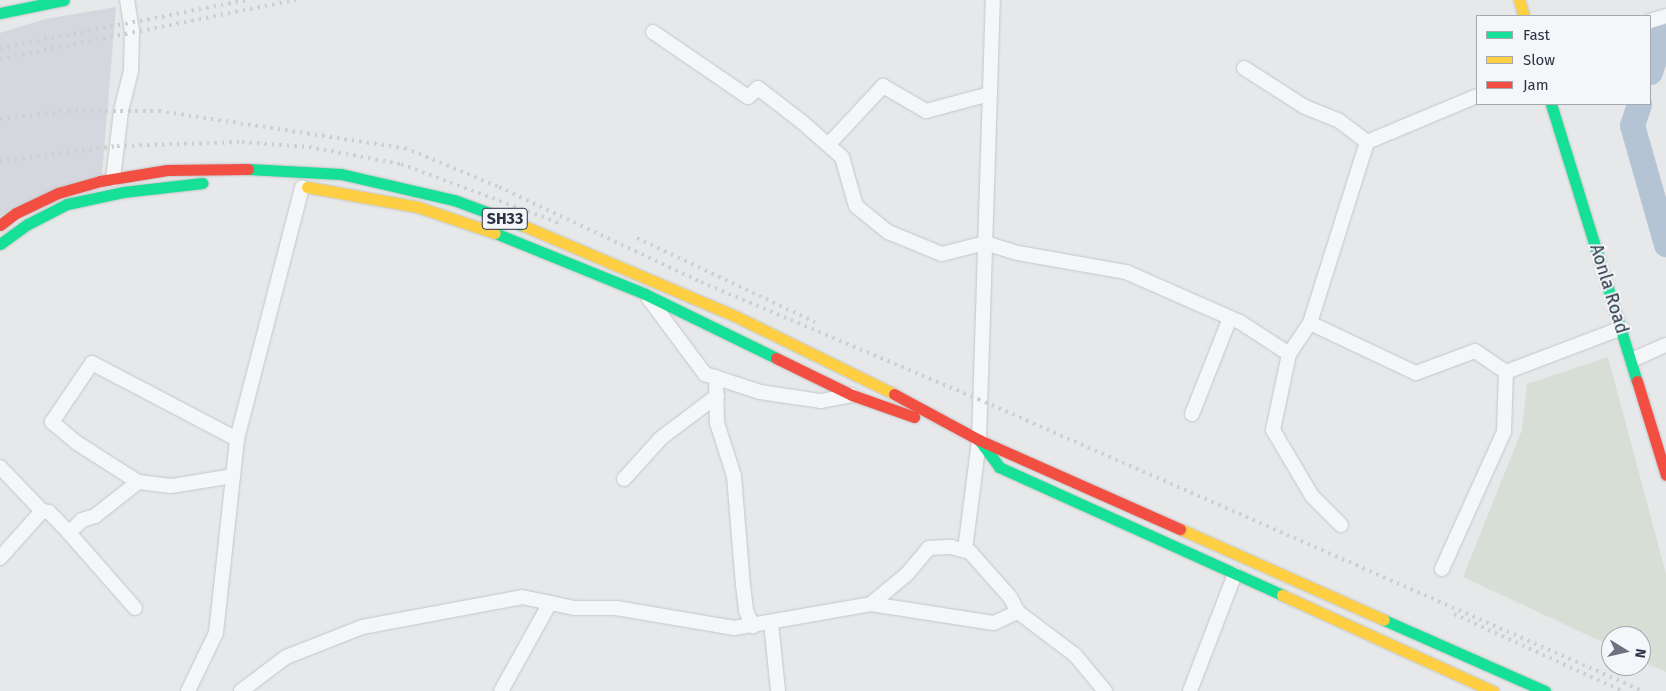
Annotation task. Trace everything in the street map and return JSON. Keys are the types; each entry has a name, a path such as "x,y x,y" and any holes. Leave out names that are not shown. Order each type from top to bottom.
{"main road":[{"path":"0,14 64,0"},
{"path":"1521,1 1524,15"},
{"name":"Aonla Road","path":"1550,105 1622,328 1666,475"},
{"name":"SH33","path":"0,225 16,213 58,193 113,179 167,170 262,169 341,174 454,200 528,227 735,316 867,379 979,440"},
{"path":"0,244 28,224 66,204 132,191 188,183 216,184"},
{"name":"SH33","path":"286,186 332,188 418,207 518,241 645,294 852,395 979,440"},
{"path":"979,440 999,468 1493,691"},
{"path":"979,440 1544,691"}],"street":[{"path":"113,179 121,111 131,71 132,32 127,0"},
{"path":"965,550 979,440 993,0"},
{"path":"1651,22 1666,16"},
{"path":"653,32 748,97 758,88 828,145 842,157 856,206 888,232 942,254 985,243 1018,253 1126,272 1230,318 1289,354"},
{"path":"1244,68 1305,107 1338,120 1367,142"},
{"path":"828,145 883,86 926,111 990,94"},
{"path":"1341,525 1312,496 1273,430 1289,354 1310,323 1367,142 1476,96"},
{"path":"188,691 216,633 237,439 302,187"},
{"path":"645,294 705,374 760,392 812,399 852,395"},
{"path":"1192,414 1230,318"},
{"path":"1310,323 1416,373 1475,351 1506,372"},
{"path":"1506,372 1622,328"},
{"path":"1632,360 1666,345"},
{"path":"233,476 171,486 138,482 78,444 52,422 92,363 237,439"},
{"path":"1442,569 1504,432 1506,372"},
{"path":"716,377 717,423 734,476 746,611 753,626"},
{"path":"624,479 661,438 717,396"},
{"path":"0,467 42,511 49,512 135,608"},
{"path":"69,533 82,520 95,516 138,482"},
{"path":"0,558 42,511"},
{"path":"871,604 907,574 929,548 965,550 970,552 1010,597 1018,612 1075,655 1105,691"},
{"path":"1190,691 1235,574"},
{"path":"241,691 286,656 362,627 522,597 574,608 616,608 734,628 871,604 994,623 1018,612"},
{"path":"501,691 550,603"},
{"path":"771,623 778,691"}],"shaded area":[{"path":"116,7 102,174 0,216 0,33 45,19"},
{"path":"1608,357 1666,574 1666,672 1651,665 1651,626 1601,626 1601,641 1463,577 1522,430 1527,384"}],"waterway":[{"path":"1651,69 1662,35 1666,35"},
{"path":"1639,105 1632,125 1666,244"}],"railway":[{"path":"0,48 247,0"},
{"path":"0,59 296,0"},
{"path":"0,119 68,111 159,111 405,148 499,187 701,282 978,399 1643,691"},
{"path":"0,161 117,146 242,142 309,147 401,164 559,223"},
{"path":"637,238 815,322"},
{"path":"1454,614 1622,691"}],"traffic: fast":[{"path":"0,13 64,0"},
{"path":"1551,105 1637,381"},
{"path":"248,169 341,174 454,200 524,226"},
{"path":"0,244 28,224 67,204 123,192 202,183"},
{"path":"495,233 645,294 776,358"},
{"path":"979,440 999,467 1282,595"},
{"path":"1384,620 1545,691"}],"traffic: slow":[{"path":"1519,0 1524,15"},
{"path":"307,187 418,207 495,233"},
{"path":"524,226 735,316 894,394"},
{"path":"1180,529 1384,620"},
{"path":"1282,595 1493,691"}],"traffic: jam":[{"path":"0,225 16,213 58,193 100,181 167,170 248,169"},
{"path":"776,358 852,395 914,417"},
{"path":"1637,381 1666,475"},
{"path":"894,394 979,440 1180,529"}]}
